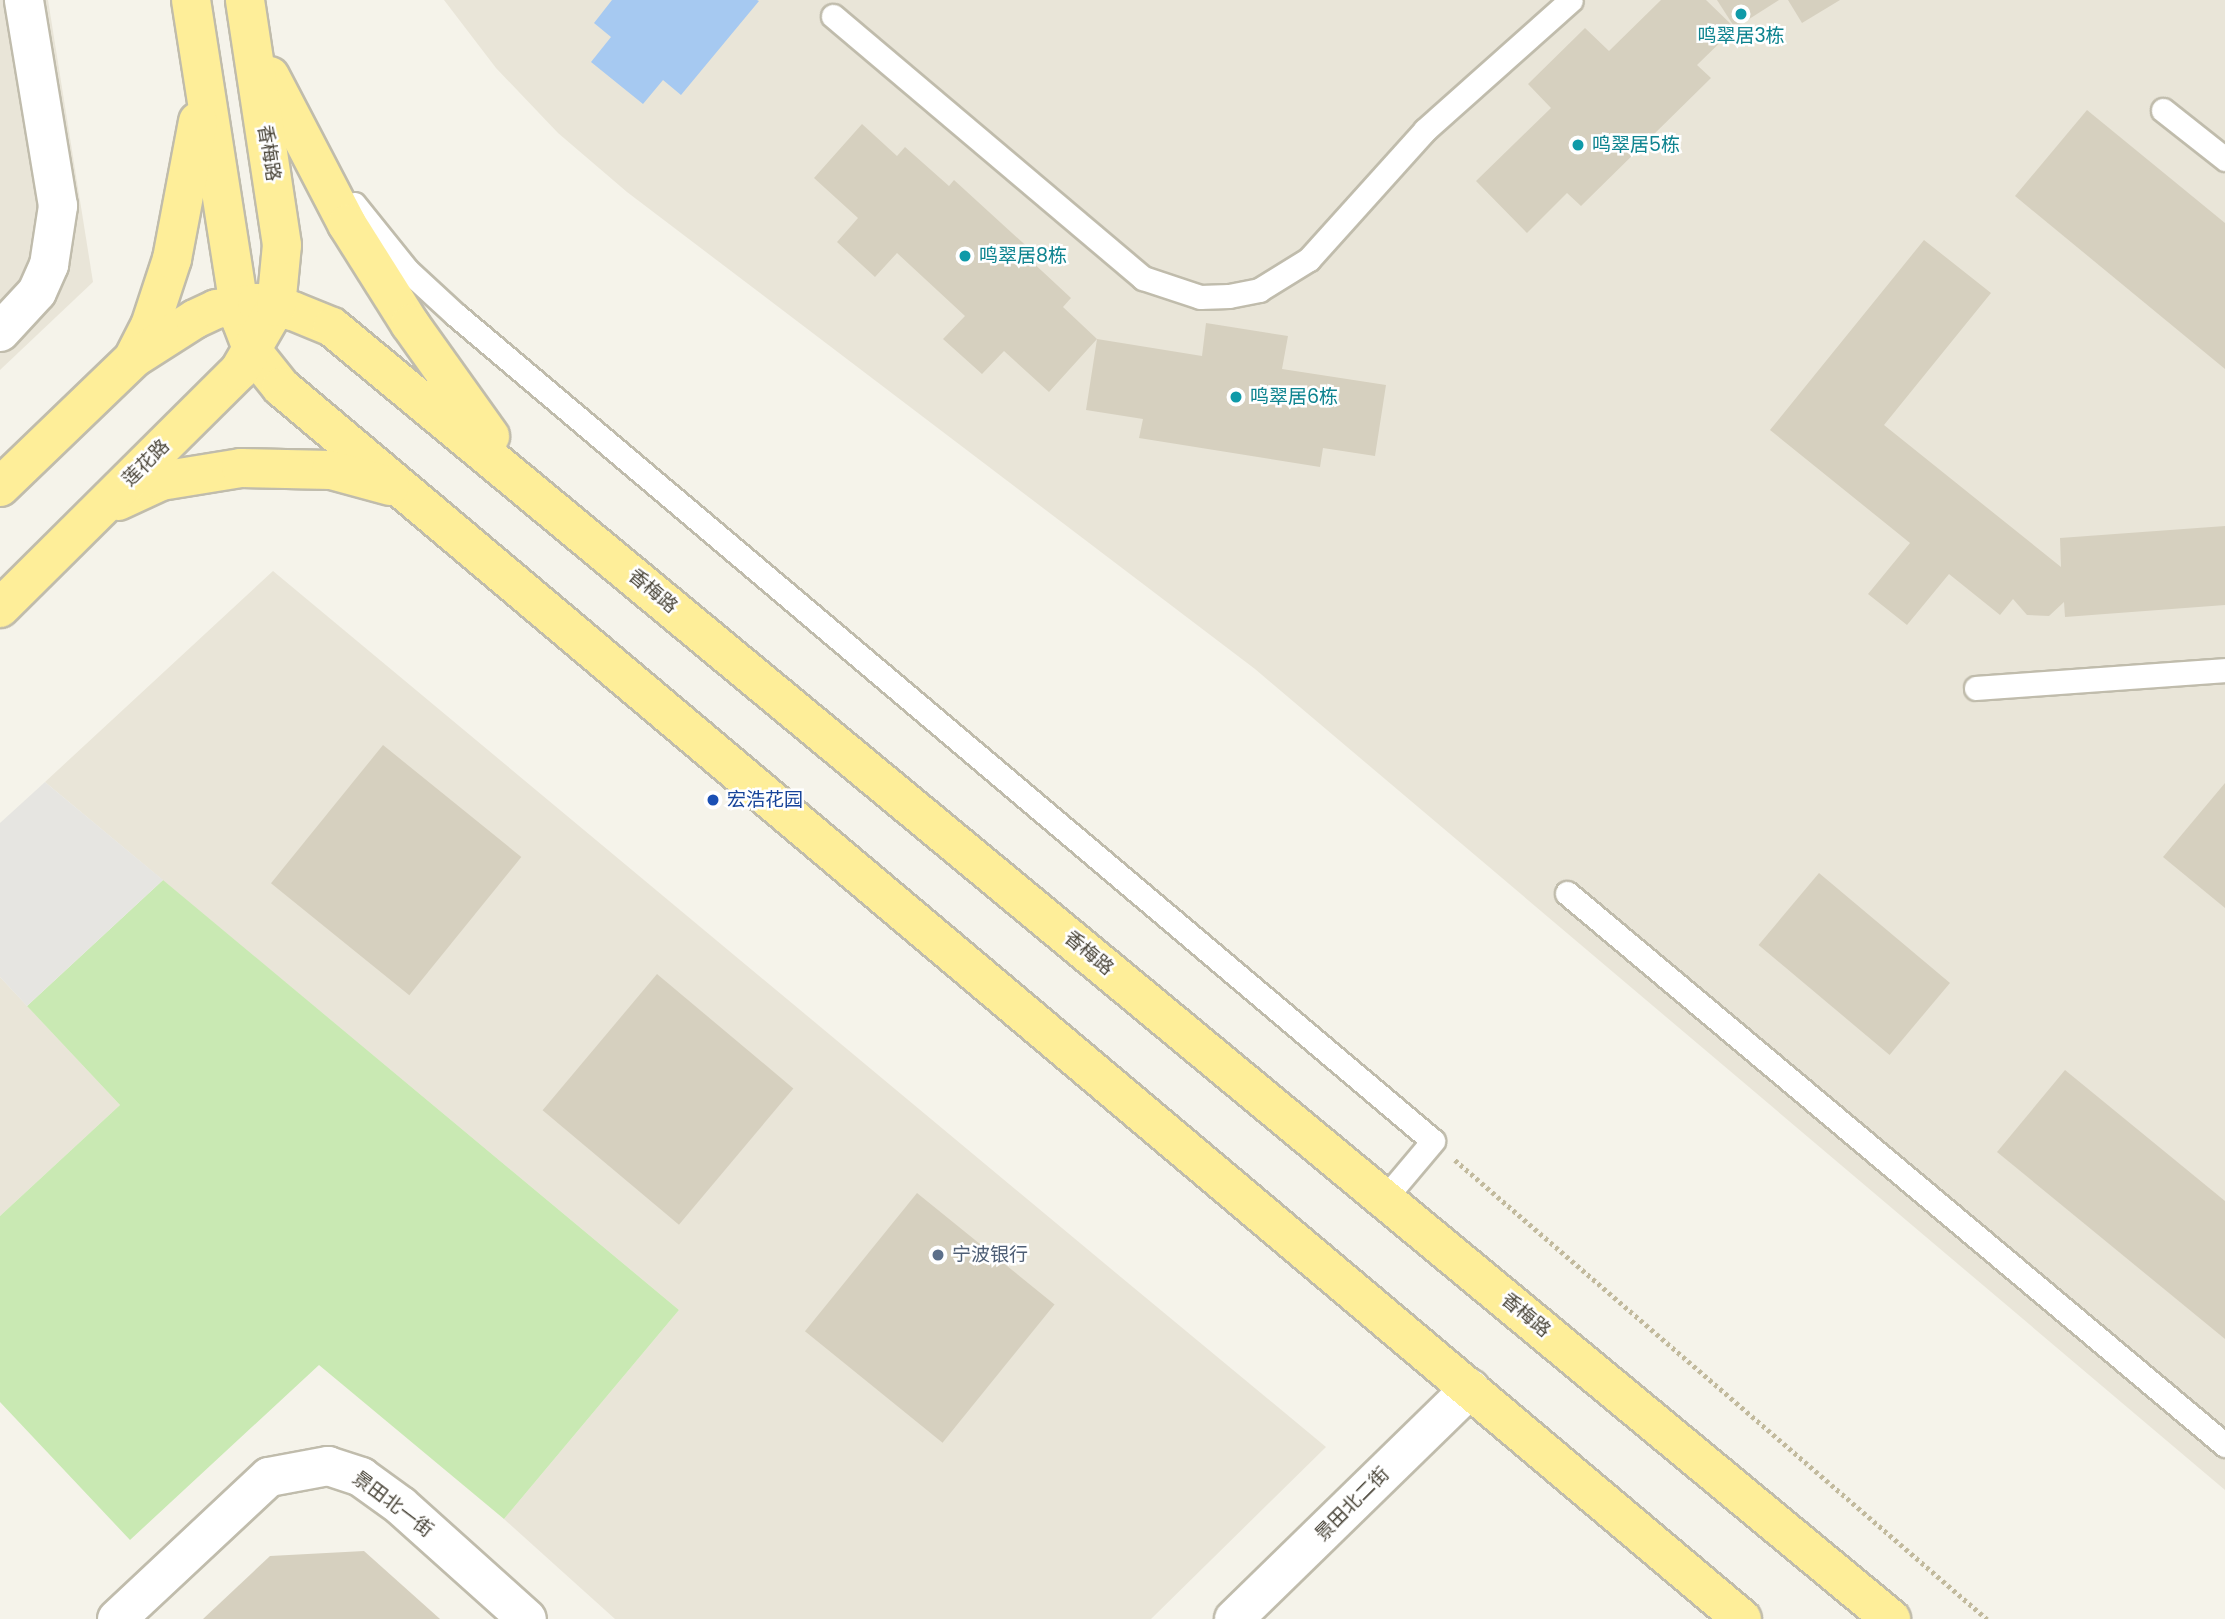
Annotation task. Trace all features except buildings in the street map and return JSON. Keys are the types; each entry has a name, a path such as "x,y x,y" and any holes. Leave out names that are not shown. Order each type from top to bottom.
{"main road":[{"path":"191,0 239,304 253,352 296,401 1742,1619"},
{"path":"246,3 263,60 324,184 411,324 482,426 543,499"},
{"name":"香梅路","path":"246,3 282,246 276,307"},
{"path":"134,358 150,326 182,220 202,74"},
{"path":"0,487 134,358 175,329 239,304"},
{"name":"香梅路","path":"239,304 276,307 317,321 352,341 1891,1619"},
{"name":"莲花路","path":"0,608 253,352 276,307"},
{"path":"82,526 125,497 161,481 241,468 331,470 409,495"}],"street":[{"path":"0,331 41,284 49,265 58,206 24,0"},
{"name":"景田北二街","path":"1234,1619 1470,1389"},
{"name":"景田北一街","path":"117,1619 269,1477 328,1466 361,1477 401,1506 527,1619"}],"lane":[{"path":"833,16 1143,278 1200,296 1229,296 1259,290 1309,260 1425,130 1571,0"},
{"path":"263,60 303,132 366,221 407,270 456,315 1433,1141 1385,1198"},
{"path":"2163,110 2225,159"},
{"path":"1976,688 2225,670"},
{"path":"1567,893 2225,1445"}],"path":[{"path":"1433,1141 1987,1619"}],"shaded area":[{"path":"0,0 48,0 93,282 0,370"},
{"path":"444,0 2225,0 2225,1490 1255,669 627,192 558,133 496,68"},
{"path":"273,571 1326,1447 1151,1619 615,1619 504,1519 679,1310 45,782"},
{"path":"45,782 163,880 27,1006 0,977 0,823"},
{"path":"0,977 120,1105 0,1216"}],"green space":[{"path":"163,880 679,1310 504,1519 319,1365 130,1540 0,1402 0,1216 120,1105 27,1006"}],"water":[{"path":"612,0 759,1 681,95 663,80 643,104 591,62 611,37 594,23"}],"place":[{"name":"鸣翠居3栋","path":"1741,14"},
{"name":"鸣翠居5栋","path":"1578,145"},
{"name":"鸣翠居8栋","path":"965,256"},
{"name":"鸣翠居6栋","path":"1236,397"},
{"name":"宏浩花园","path":"713,800"},
{"name":"宁波银行","path":"938,1255"}]}
